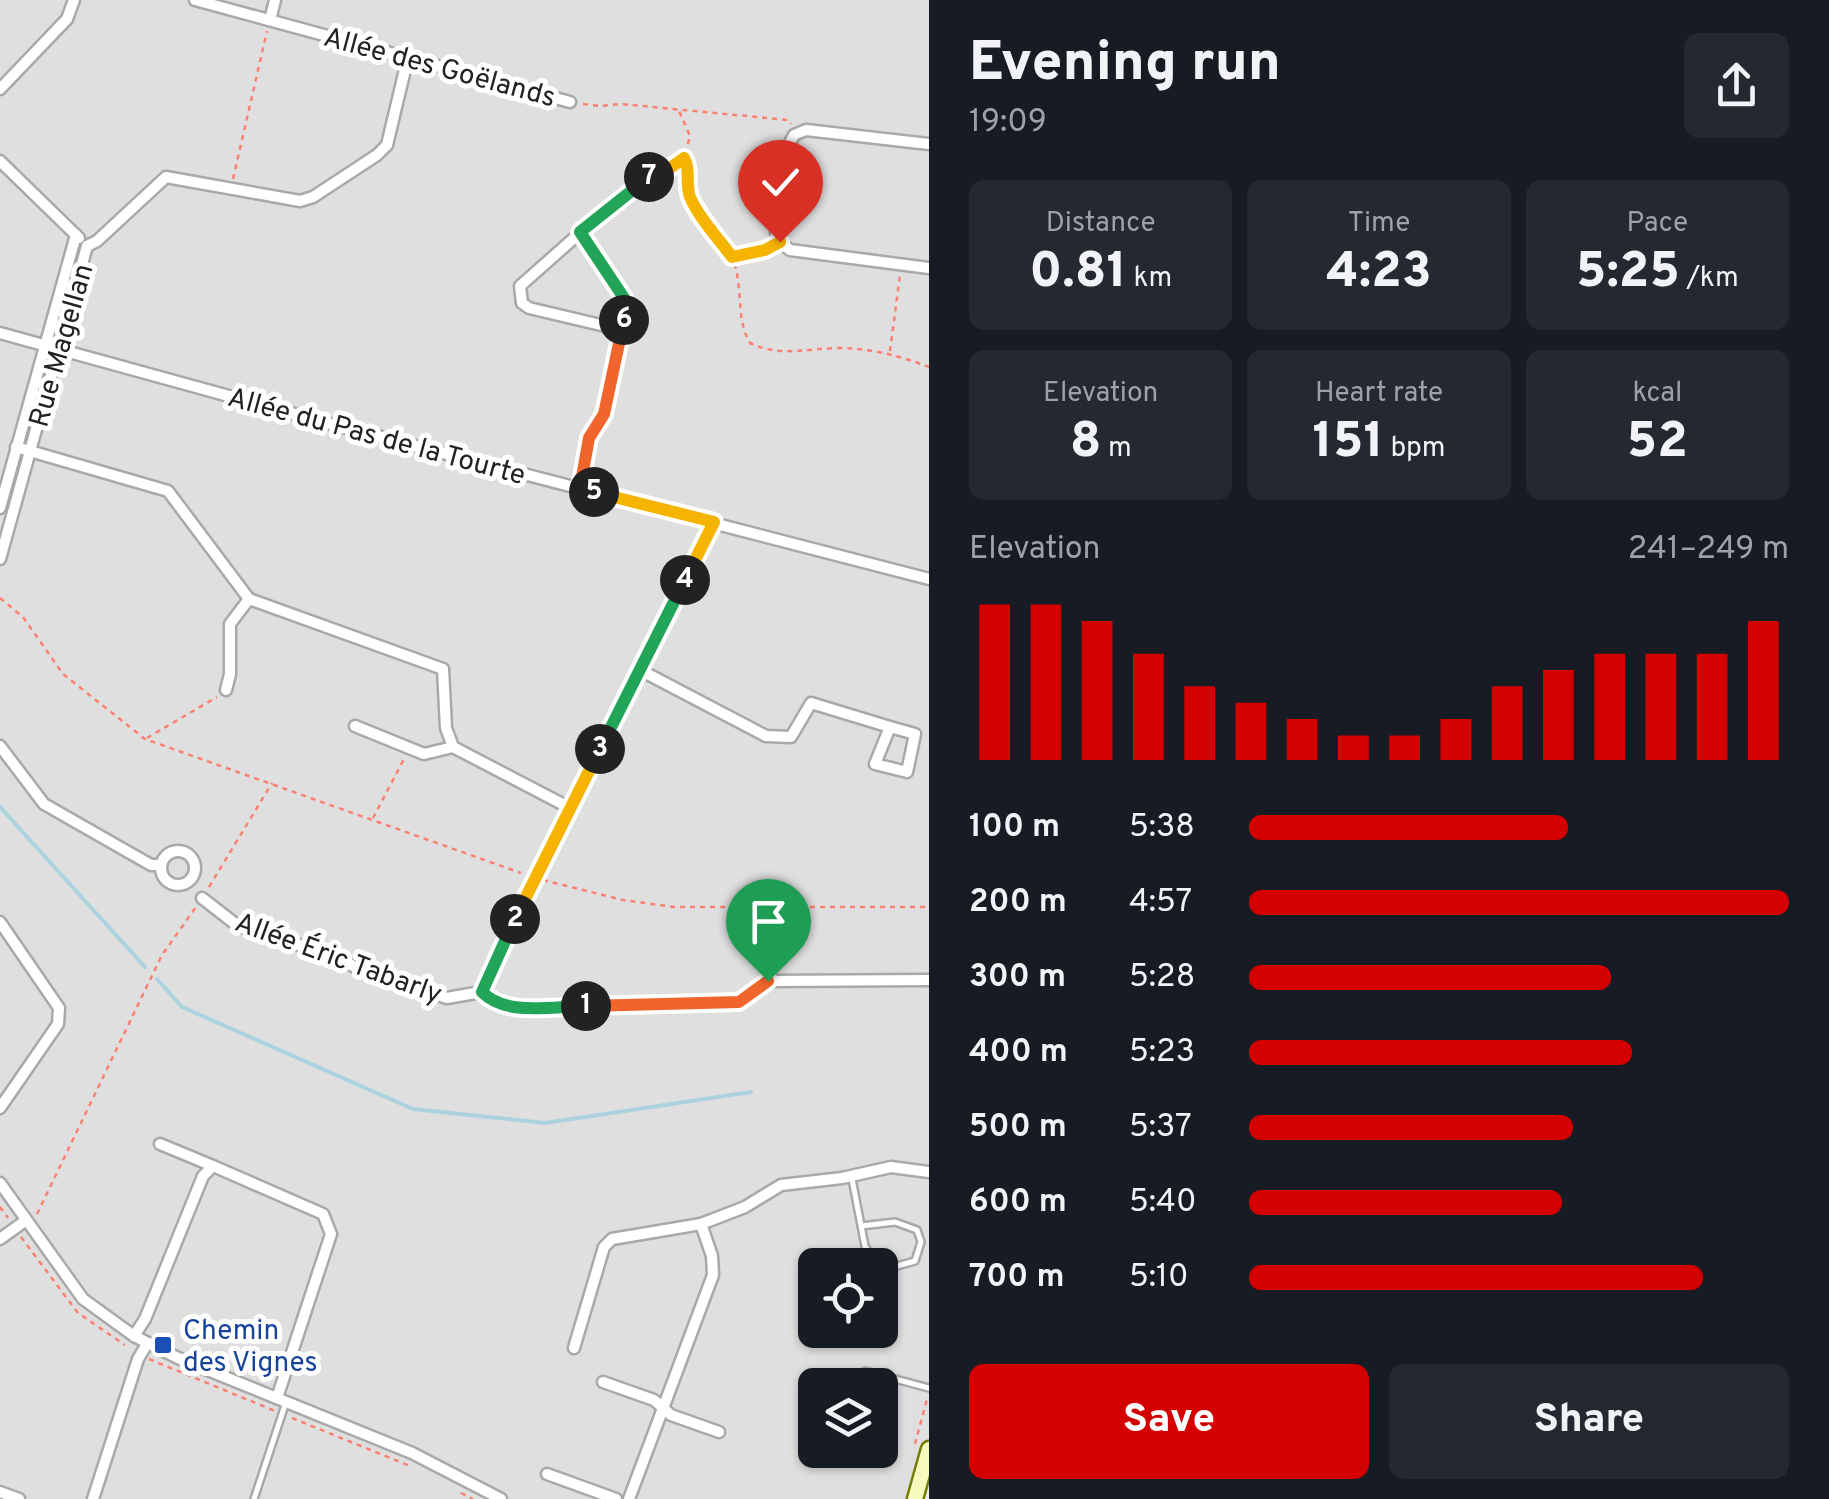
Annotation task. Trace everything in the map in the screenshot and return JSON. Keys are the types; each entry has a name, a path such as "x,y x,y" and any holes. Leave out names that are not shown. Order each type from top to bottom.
{"main road":[{"path":"915,1499 929,1449"}],"street":[{"path":"0,89 68,19 74,0"},
{"name":"Allée des Goëlands","path":"195,0 570,102"},
{"path":"270,20 274,0"},
{"path":"87,246 166,176 300,201 313,196 387,145 408,57"},
{"path":"929,144 806,130 798,134 786,148 776,232 790,250 929,268"},
{"path":"0,162 76,235"},
{"path":"622,330 529,308 522,303 520,286 626,194"},
{"path":"580,232 624,298 622,330 604,414 589,438 580,488"},
{"name":"Rue Magellan","path":"0,508 76,235 87,246 0,560"},
{"name":"Allée du Pas de la Tourte","path":"0,333 929,579"},
{"path":"16,447 168,491 249,600 444,669 446,728 453,748"},
{"path":"482,992 534,878 714,522"},
{"path":"226,690 230,674 230,624 249,600"},
{"path":"640,670 766,736 791,737 811,704 915,734 907,772 875,764 890,727"},
{"path":"355,726 424,754 453,748 570,808"},
{"path":"0,746 44,804 151,865 160,865"},
{"name":"Allée Éric Tabarly","path":"202,898 238,926 340,958 364,972 448,998 482,992 492,1002 506,1007 739,1002 768,981 929,980"},
{"path":"0,922 59,1008 58,1024 0,1108"},
{"path":"160,1144 323,1214 331,1234 282,1400"},
{"path":"134,1336 146,1319 202,1176 213,1166"},
{"path":"574,1348 604,1246 612,1239 701,1224 745,1208 781,1185 891,1167 929,1172"},
{"path":"0,1183 83,1299 146,1344 412,1453 500,1499"},
{"path":"629,1499 712,1274 712,1256 701,1224"},
{"path":"0,1239 28,1225"},
{"path":"93,1499 146,1344"},
{"path":"603,1382 654,1400 672,1415 718,1432"},
{"path":"547,1474 616,1499"},
{"path":"0,1492 19,1499"}],"lane":[{"path":"851,1176 864,1246 874,1261 896,1266 915,1260 921,1242 917,1230 895,1222 861,1226"},
{"path":"898,1380 929,1388"},
{"path":"254,1499 282,1400"}],"path":[{"path":"231,188 270,20"},
{"path":"570,102 788,120 798,134"},
{"path":"626,194 649,176 666,171 684,158 690,136 679,110"},
{"path":"684,158 689,166 690,198 732,257 742,292 740,318 750,343 788,353 836,348 890,352 929,366"},
{"path":"732,257 765,250 780,242"},
{"path":"890,352 900,264"},
{"path":"0,598 23,617 63,674 145,739 534,878 623,900 674,907 929,907"},
{"path":"145,739 226,690"},
{"path":"372,819 409,748"},
{"path":"28,1225 162,956 272,783"}],"shaded area":[{"path":"0,0 929,0 929,1480 923,1499 0,1499"}],"waterway":[{"path":"0,807 145,967"},
{"path":"157,979 182,1007 413,1109 545,1123 751,1092"}],"place":[{"name":"Chemin des Vignes","path":"163,1345"}],"route":[{"path":"768,981 739,1002 506,1007 492,1002 482,992 534,878 714,522 580,488 589,438 604,414 626,314 624,298 580,232 649,176 666,171 684,158 689,166 690,198 732,257 765,250 780,242"}]}
